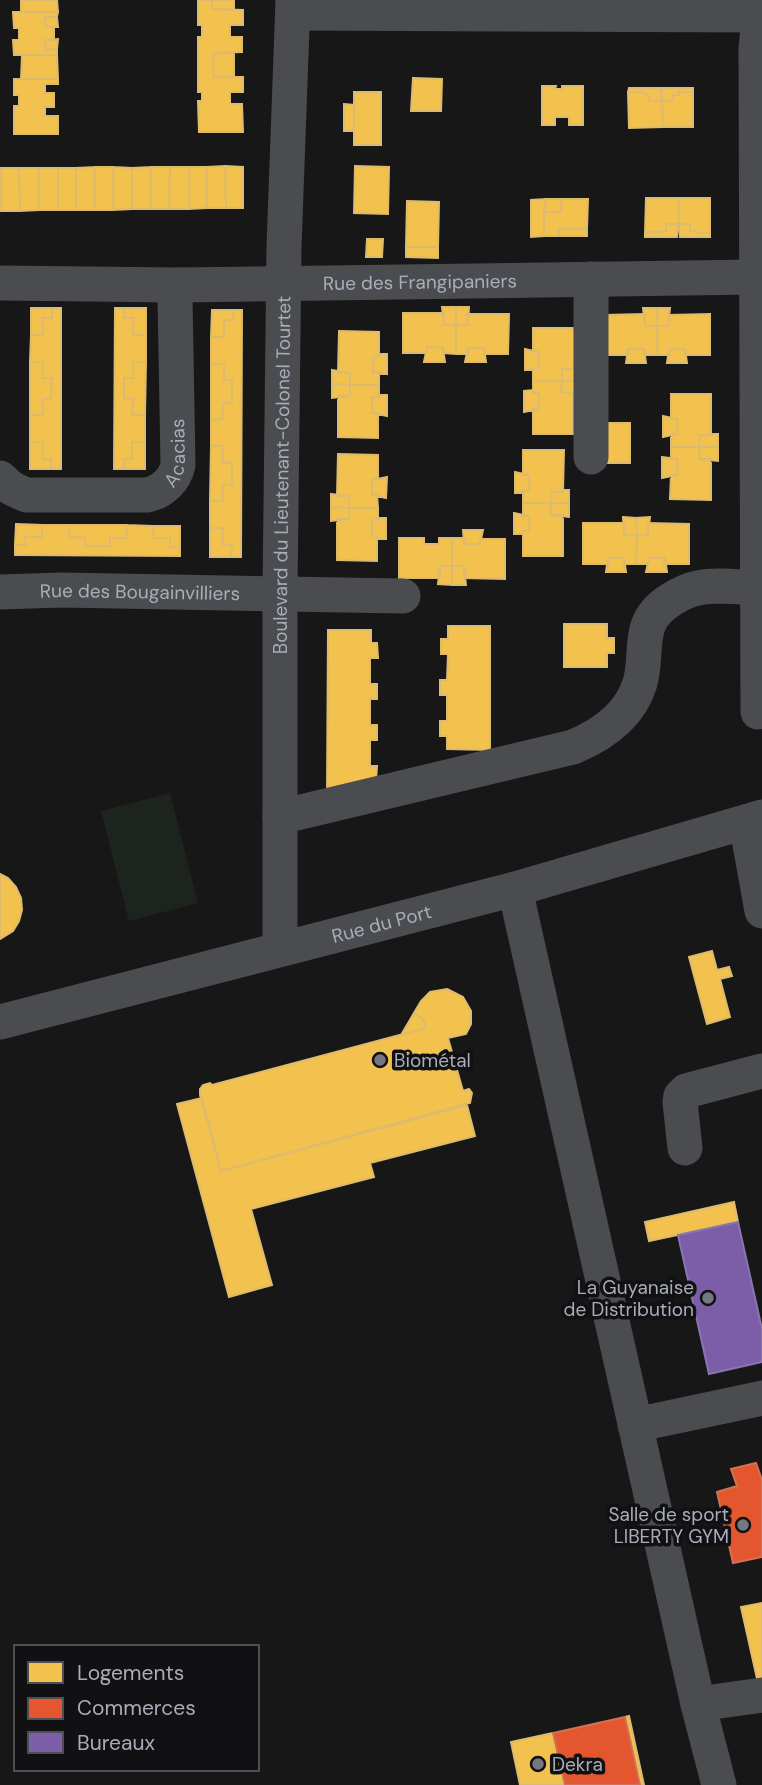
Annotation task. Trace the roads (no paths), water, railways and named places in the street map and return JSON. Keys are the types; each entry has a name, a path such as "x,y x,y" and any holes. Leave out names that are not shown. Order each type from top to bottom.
{"street":[{"path":"293,6 760,10 758,712"},
{"name":"Boulevard du Lieutenant-Colonel Tourtet","path":"280,949 284,247 293,6"},
{"name":"Rue des Frangipaniers","path":"0,283 177,285 759,276"},
{"path":"591,279 591,457"},
{"name":"Acacias","path":"0,478 11,488 26,495 147,495 154,494 170,481 178,465 177,285"},
{"path":"280,817 573,747 592,739 620,718 640,683 647,626 660,607 685,592 699,588 757,588"},
{"name":"Rue des Bougainvilliers","path":"0,592 61,590 403,596"},
{"path":"754,819 762,911"},
{"name":"Rue du Port","path":"0,1023 515,889 754,819"},
{"path":"515,889 698,1704 719,1785"},
{"path":"685,1148 680,1102 686,1091 762,1071"},
{"path":"635,1426 762,1398"},
{"path":"698,1704 762,1695"}],"place":[{"name":"Biométal","path":"380,1060"},
{"name":"La Guyanaise de Distribution","path":"708,1298"},
{"name":"Salle de sport LIBERTY GYM","path":"743,1525"},
{"name":"Dekra","path":"538,1764"}]}
